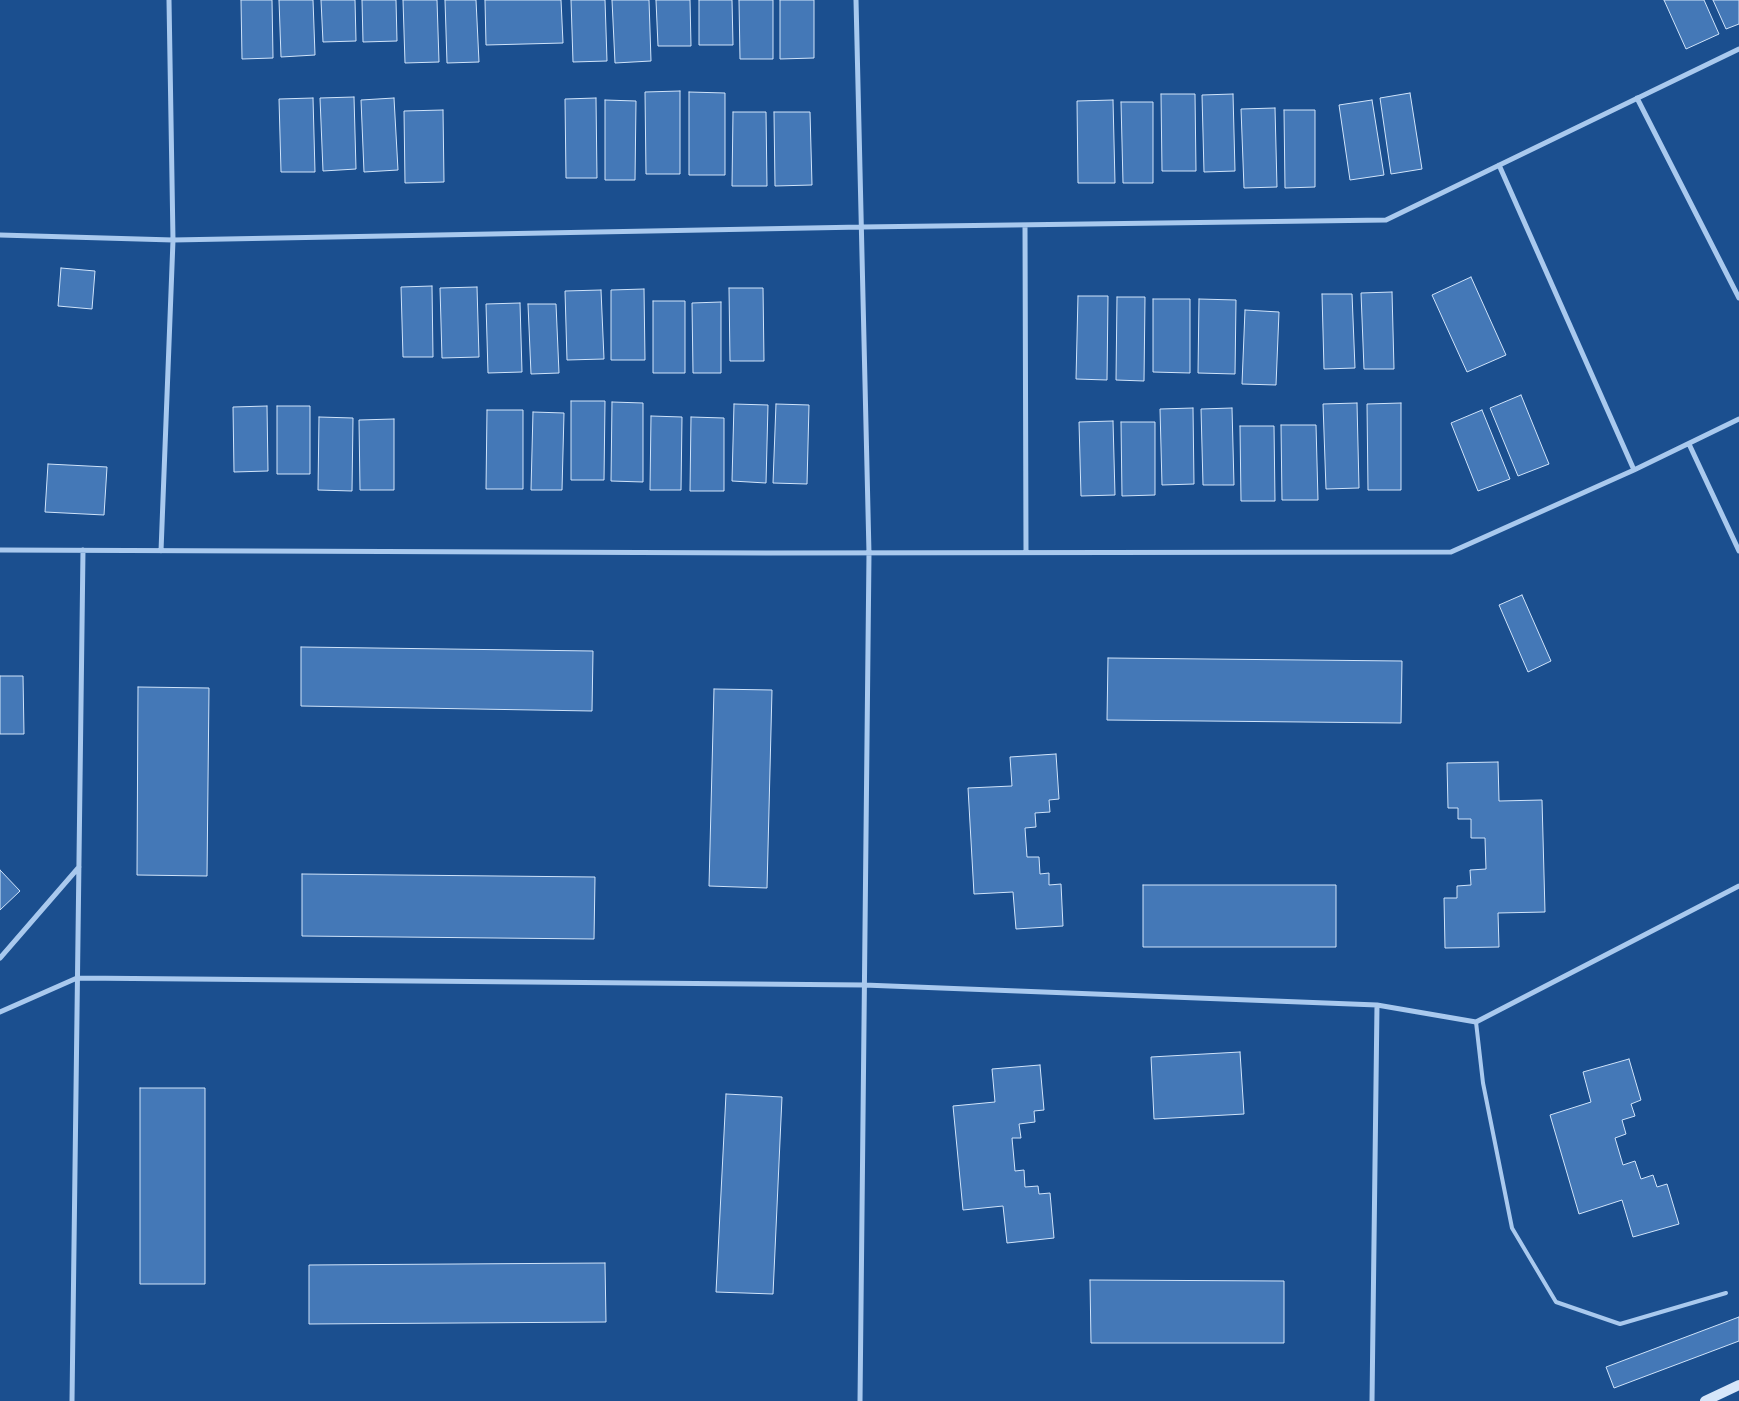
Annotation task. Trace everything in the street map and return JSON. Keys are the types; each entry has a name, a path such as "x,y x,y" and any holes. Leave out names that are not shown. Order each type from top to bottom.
{"main road":[{"path":"1705,1401 1739,1384"}],"street":[{"path":"161,551 173,240 168,0"},
{"path":"856,0 869,553 860,1401"},
{"path":"0,235 173,240 1386,220 1739,49"},
{"path":"1637,98 1739,298"},
{"path":"1499,166 1634,470"},
{"path":"1025,225 1026,552"},
{"path":"0,550 869,553 1451,552 1634,470 1739,420"},
{"path":"1689,444 1739,551"},
{"path":"72,1401 83,550"},
{"path":"0,958 79,867"},
{"path":"0,1012 77,978 864,985 1377,1005 1476,1022 1739,886"},
{"path":"1372,1401 1377,1005"}],"lane":[{"path":"1476,1022 1483,1083 1512,1228 1556,1302 1620,1324 1726,1293"}],"building":[{"path":"241,0 272,0 273,58 242,59"},
{"path":"279,0 313,0 315,55 281,57"},
{"path":"321,0 355,0 356,41 323,42"},
{"path":"362,0 396,0 397,41 363,42"},
{"path":"403,0 437,0 439,62 405,63"},
{"path":"445,0 476,0 479,62 447,63"},
{"path":"485,0 561,0 563,43 486,45"},
{"path":"571,0 605,0 607,61 573,62"},
{"path":"612,0 649,0 651,61 615,63"},
{"path":"656,0 690,0 691,46 658,46"},
{"path":"699,0 732,0 733,45 699,45"},
{"path":"739,0 773,0 773,59 740,59"},
{"path":"780,0 814,0 814,58 780,59"},
{"path":"1664,0 1704,0 1719,34 1686,49"},
{"path":"1713,0 1739,0 1739,24 1726,29"},
{"path":"680,91 680,174 646,174 645,92"},
{"path":"689,92 725,93 725,175 689,175"},
{"path":"1410,93 1422,169 1391,174 1380,98"},
{"path":"1161,94 1195,94 1196,171 1162,171"},
{"path":"1233,94 1235,171 1204,172 1202,95"},
{"path":"354,97 356,169 323,171 320,98"},
{"path":"313,98 315,172 281,172 279,99"},
{"path":"394,98 398,170 364,172 361,100"},
{"path":"596,98 597,178 566,178 565,99"},
{"path":"605,100 636,101 635,180 605,180"},
{"path":"1113,100 1115,183 1078,183 1077,101"},
{"path":"1372,100 1384,175 1350,180 1339,105"},
{"path":"1121,102 1153,102 1153,183 1123,183"},
{"path":"1275,108 1277,187 1244,188 1241,109"},
{"path":"443,110 444,182 405,183 404,111"},
{"path":"1284,110 1315,110 1315,187 1285,188"},
{"path":"733,112 766,112 767,186 732,186"},
{"path":"774,112 810,112 812,185 775,186"},
{"path":"61,268 95,271 92,309 58,306"},
{"path":"1471,277 1506,355 1467,372 1432,295"},
{"path":"432,286 433,357 403,357 401,287"},
{"path":"477,287 479,357 442,358 440,288"},
{"path":"729,288 763,288 764,361 730,361"},
{"path":"644,289 645,360 611,360 611,290"},
{"path":"601,290 604,359 567,360 565,291"},
{"path":"1392,292 1394,369 1364,369 1361,293"},
{"path":"1322,294 1352,294 1355,368 1324,369"},
{"path":"1078,296 1108,296 1107,380 1076,379"},
{"path":"1117,297 1145,297 1144,381 1116,380"},
{"path":"1153,299 1190,299 1190,373 1153,372"},
{"path":"1199,299 1236,300 1235,374 1198,373"},
{"path":"653,301 685,301 685,373 653,373"},
{"path":"721,302 721,373 693,373 692,303"},
{"path":"520,303 522,372 488,373 486,304"},
{"path":"528,304 556,304 559,373 531,374"},
{"path":"1245,310 1279,312 1276,385 1242,384"},
{"path":"1521,395 1549,464 1518,476 1490,408"},
{"path":"571,401 605,401 604,480 571,480"},
{"path":"612,402 643,403 643,482 611,481"},
{"path":"1357,403 1359,488 1326,489 1323,404"},
{"path":"1401,403 1401,490 1368,490 1367,404"},
{"path":"734,404 768,405 766,483 732,481"},
{"path":"776,404 809,405 807,484 773,483"},
{"path":"267,406 268,471 234,472 233,407"},
{"path":"277,406 310,406 310,474 277,474"},
{"path":"1193,408 1194,484 1162,485 1160,409"},
{"path":"1232,408 1234,485 1203,485 1201,409"},
{"path":"487,410 523,410 523,489 486,489"},
{"path":"1482,410 1510,479 1478,491 1451,423"},
{"path":"533,412 564,413 562,490 531,490"},
{"path":"651,416 682,417 681,490 650,490"},
{"path":"319,417 353,418 352,491 318,490"},
{"path":"691,417 724,418 724,491 690,491"},
{"path":"394,419 394,490 360,490 359,420"},
{"path":"1113,421 1115,495 1081,496 1079,422"},
{"path":"1121,422 1155,422 1155,495 1122,496"},
{"path":"1281,425 1316,425 1318,500 1282,500"},
{"path":"1240,426 1274,426 1275,501 1241,501"},
{"path":"48,464 107,467 104,515 45,512"},
{"path":"1522,595 1551,661 1528,672 1499,605"},
{"path":"301,647 593,651 592,711 301,706"},
{"path":"1108,658 1402,661 1401,723 1107,720"},
{"path":"0,676 23,676 24,734 0,734"},
{"path":"138,687 209,688 207,876 137,875"},
{"path":"714,689 772,690 767,888 709,886"},
{"path":"1056,754 1059,799 1049,800 1050,812 1035,813 1036,827 1025,828 1027,857 1039,857 1040,874 1049,873 1049,885 1061,884 1063,926 1016,929 1013,892 974,894 968,788 1012,786 1010,757"},
{"path":"1498,762 1499,801 1542,800 1545,912 1498,913 1499,947 1445,948 1444,898 1457,898 1457,886 1471,885 1470,870 1486,869 1485,838 1471,838 1471,819 1458,819 1458,808 1448,808 1447,763"},
{"path":"0,870 20,891 0,910"},
{"path":"302,874 595,877 594,939 302,936"},
{"path":"1143,885 1336,885 1336,947 1143,947"},
{"path":"1240,1052 1244,1114 1154,1119 1151,1057"},
{"path":"1629,1059 1641,1100 1631,1104 1635,1116 1622,1120 1626,1134 1615,1138 1623,1165 1635,1161 1641,1179 1653,1175 1657,1187 1667,1184 1679,1224 1633,1237 1622,1200 1579,1214 1550,1115 1591,1102 1583,1072"},
{"path":"1040,1065 1044,1110 1034,1111 1035,1122 1019,1124 1021,1138 1012,1138 1015,1171 1024,1170 1025,1187 1038,1186 1039,1194 1050,1193 1054,1238 1007,1243 1003,1206 963,1210 953,1106 995,1102 992,1069"},
{"path":"140,1088 205,1088 205,1284 140,1284"},
{"path":"726,1094 782,1097 773,1294 716,1292"},
{"path":"605,1263 606,1322 309,1324 309,1265"},
{"path":"1090,1280 1284,1281 1284,1343 1091,1343"},
{"path":"1739,1317 1739,1341 1614,1388 1606,1367"}]}
